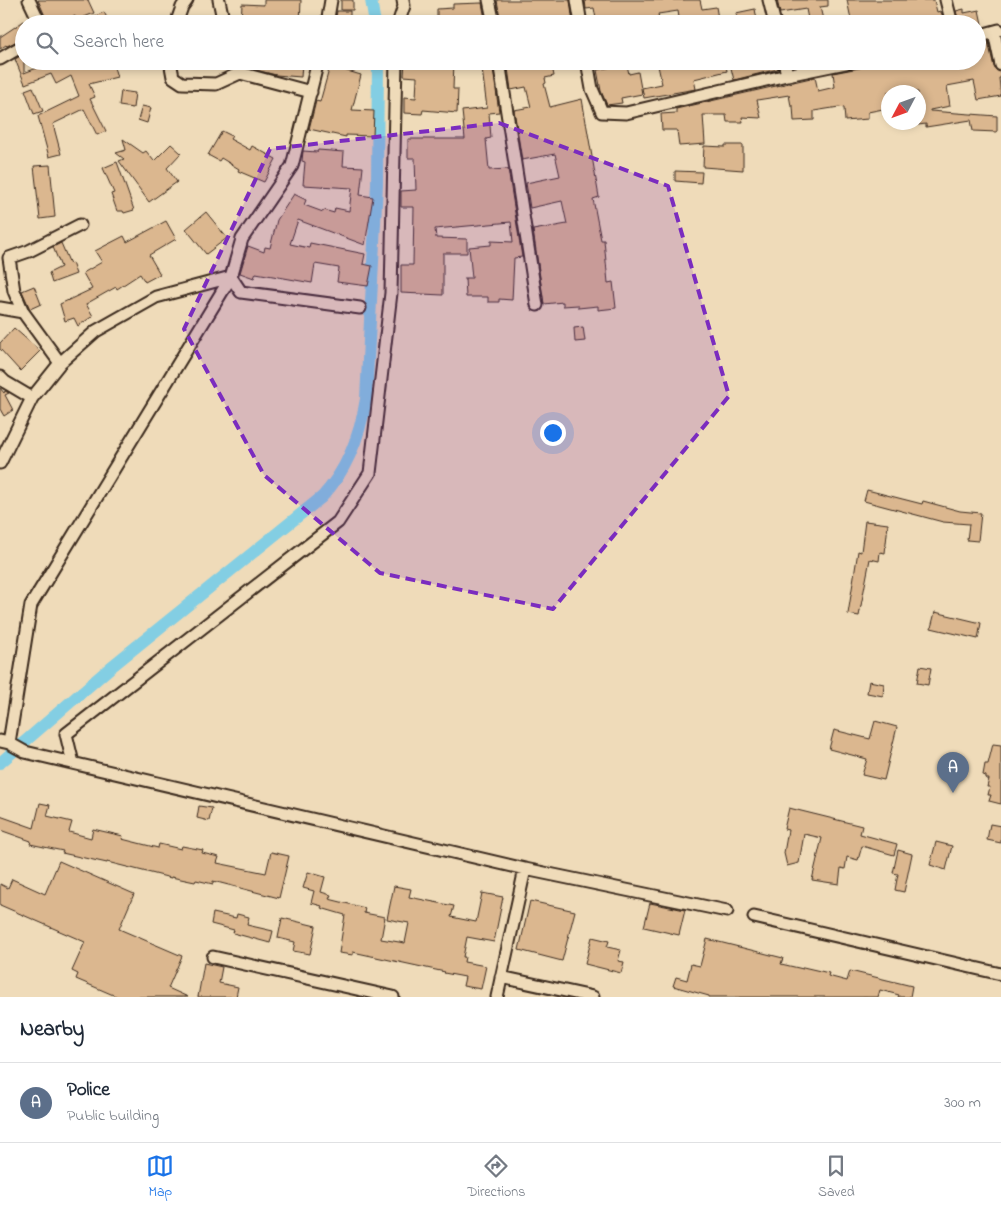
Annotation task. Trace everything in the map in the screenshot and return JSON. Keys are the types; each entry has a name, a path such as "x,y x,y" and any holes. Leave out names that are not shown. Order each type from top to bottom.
{"street":[{"path":"29,0 36,15"},
{"path":"179,15 187,0"},
{"path":"219,0 222,15"},
{"path":"328,15 331,0"},
{"path":"401,15 404,6 403,0"},
{"path":"489,0 492,15"},
{"path":"576,0 578,15"},
{"path":"769,0 773,15"},
{"path":"946,0 950,15"},
{"path":"997,31 1001,65"},
{"path":"0,59 15,50"},
{"path":"171,70 173,77 182,82 216,84 240,73 311,92"},
{"path":"316,70 292,166 242,238 231,277 31,605 4,742 25,752 524,869 728,911"},
{"path":"73,763 66,734 338,522 370,473 391,293 396,70"},
{"path":"500,70 537,304"},
{"path":"589,70 592,89 602,112 626,113 811,70"},
{"path":"786,70 787,75"},
{"path":"60,363 23,312 14,291 9,258 29,251 80,225"},
{"path":"231,277 241,292 360,308"},
{"path":"0,463 32,398 60,363 96,331 156,297 231,277"},
{"path":"0,308 23,312"},
{"path":"0,377 32,398"},
{"path":"497,997 524,869"},
{"path":"754,917 1001,974"},
{"path":"212,957 393,997"},
{"path":"501,977 592,997"}],"highlighted area":[{"path":"499,123 668,186 729,396 553,609 380,573 264,475 184,329 270,149"}],"building":[{"path":"38,0 88,0 94,13 89,15 45,15"},
{"path":"264,0 301,0 300,15 241,15 242,4 264,5"},
{"path":"341,0 353,0 353,10 341,10"},
{"path":"497,0 570,0 572,15 500,15"},
{"path":"585,0 700,0 702,9 716,7 717,15 679,15 678,11 658,15 595,15 594,8 586,9"},
{"path":"777,0 828,0 828,6 820,7 822,15 807,15 806,9 780,13"},
{"path":"847,0 934,0 937,12 940,11 942,15 850,15"},
{"path":"482,3 484,15 437,15 437,9 453,8 453,4"},
{"path":"755,9 756,15 737,15 736,13"},
{"path":"964,9 964,13 979,10 980,15 957,15 956,11"},
{"path":"337,11 350,11 350,15 336,15"},
{"path":"15,27 15,42 0,49 0,37"},
{"path":"986,41 988,41 994,67 1001,72 1001,78 999,78 1001,96 978,100 974,81 947,86 950,106 930,111 997,116 997,132 973,131 971,120 926,127 926,85 881,85 881,109 868,112 868,119 845,121 844,108 839,107 814,111 814,120 794,121 793,106 791,106 789,95 757,100 761,118 742,117 743,122 727,122 726,115 703,115 705,144 679,146 677,130 662,130 661,114 676,113 676,109 815,77 818,91 835,87 833,73 848,70 986,70"},
{"path":"19,70 24,70 24,73 32,70 115,70 117,77 89,84 95,97 90,99 106,131 97,135 84,109 53,124 61,154 49,157 38,116 79,96 71,76 56,84 51,74 25,84"},
{"path":"257,70 302,70 301,77 276,75"},
{"path":"329,70 344,70 361,75 352,110 374,111 373,136 346,135 346,137 309,129 316,101 320,102"},
{"path":"404,70 454,70 453,89 458,89 457,113 423,110 422,114 404,113 404,97 416,98 417,77 404,76"},
{"path":"482,70 493,70 499,112 489,113 491,138 486,139 489,170 508,169 522,257 514,258 512,300 499,299 499,302 488,302 488,297 466,297 465,278 472,278 469,247 491,245 491,241 513,242 511,222 435,229 436,238 467,239 467,253 443,253 443,295 401,293 401,265 413,265 414,207 401,207 401,191 416,190 415,158 408,158 408,139 465,139 462,111 487,108"},
{"path":"508,70 553,70 554,76 545,78 546,83 544,84 550,107 582,99 599,197 593,199 601,240 604,240 608,283 613,282 616,308 598,310 598,306 578,308 578,305 563,306 563,302 544,304 533,230 567,224 562,201 530,208 526,183 560,176 555,154 522,160 514,110 531,107 526,87 511,90"},
{"path":"597,70 628,70 629,74 638,72 642,94 621,98 622,103 607,105 601,91"},
{"path":"659,70 727,70 694,79 696,89 644,98 642,88 662,84"},
{"path":"732,70 774,70 734,80"},
{"path":"33,87 43,111 34,114 25,90"},
{"path":"121,91 135,93 133,108 119,106"},
{"path":"142,106 151,108 147,123 138,120"},
{"path":"222,131 232,136 230,139 250,150 252,146 276,159 264,182 238,171 239,169 221,158 219,161 208,155"},
{"path":"123,139 143,153 146,151 154,161 171,144 181,153 167,168 177,182 149,202 119,161 124,159 116,153 126,150"},
{"path":"725,145 743,145 743,170 703,167 704,146 725,147"},
{"path":"318,150 344,152 343,166 363,167 360,195 373,197 365,245 298,220 290,244 309,248 310,243 365,254 363,264 372,266 368,286 337,282 339,268 315,264 312,283 256,273 254,278 240,273 248,246 264,252 265,247 270,248 277,220 294,194 306,200 304,205 323,212 324,210 334,213 335,208 349,211 352,188 303,185 305,162 302,161 303,151 317,152"},
{"path":"117,162 134,210 124,213 123,211 117,211 111,194 114,193 103,168"},
{"path":"50,165 55,217 40,219 34,166"},
{"path":"675,171 702,172 701,183 675,181"},
{"path":"206,212 227,238 206,254 186,229"},
{"path":"166,221 176,239 149,255 160,274 145,282 140,274 117,289 116,287 86,304 93,316 78,326 74,318 65,321 60,304 92,289 83,273 102,262 95,251 124,236 127,242"},
{"path":"61,243 76,274 52,283 49,273 61,267 53,247"},
{"path":"34,286 41,304 30,309 22,291"},
{"path":"583,327 585,341 575,342 574,328"},
{"path":"14,328 40,351 20,371 0,349 0,343"},
{"path":"0,388 4,393 5,391 9,393 5,395 13,410 4,416 0,409"},
{"path":"867,490 922,504 923,501 960,511 981,513 978,541 967,540 969,524 943,522 864,501"},
{"path":"865,521 888,524 885,553 880,552 879,561 870,559 859,616 848,614 858,551 861,552"},
{"path":"935,612 981,623 978,639 931,628"},
{"path":"920,666 931,668 928,685 917,683"},
{"path":"869,681 884,684 883,696 867,693"},
{"path":"875,721 897,727 884,780 862,775 867,759 829,749 834,730 870,739"},
{"path":"993,744 1001,745 1001,804 989,801 991,795 988,795 990,787 987,787 989,779 986,779 986,776 983,775"},
{"path":"40,803 50,805 47,816 72,822 69,832 91,838 93,829 123,836 122,839 158,848 159,844 181,849 182,846 203,850 202,853 219,857 217,863 266,873 271,852 289,856 279,898 213,881 213,884 196,880 195,882 171,878 62,853 63,851 30,844 31,841 0,830 0,816 34,828"},
{"path":"199,806 212,808 209,821 197,818"},
{"path":"789,808 862,826 860,834 897,844 894,855 862,846 858,860 847,857 845,869 841,868 839,884 812,880 822,838 804,834 799,863 787,866 784,853 788,830 784,829"},
{"path":"990,824 1001,826 1001,843 987,840"},
{"path":"936,842 952,846 946,870 930,865"},
{"path":"898,850 912,854 904,892 895,890 898,874 893,873"},
{"path":"59,861 134,894 119,929 182,956 168,988 188,997 118,997 76,979 78,974 72,971 85,942 0,905 0,884 8,888 12,879 45,894"},
{"path":"308,872 325,877 321,892 331,895 329,899 365,908 364,913 385,917 381,939 405,943 409,923 387,919 394,886 411,889 409,897 454,906 451,917 476,922 482,893 503,897 494,942 467,937 463,957 465,957 464,962 486,966 481,989 463,986 465,977 353,952 353,955 339,953 345,915 311,903 314,891 303,888"},
{"path":"530,901 575,911 562,961 519,950"},
{"path":"650,903 685,910 679,935 644,927"},
{"path":"213,913 236,918 237,914 249,917 247,925 273,931 270,943 233,933 234,930 211,924"},
{"path":"282,918 316,926 310,954 293,951 295,942 278,938"},
{"path":"592,937 609,941 607,947 621,950 618,961 624,962 621,973 585,964"},
{"path":"707,939 783,958 781,964 829,973 828,976 847,981 850,971 912,986 910,997 898,997 899,995 880,990 878,997 709,997 673,986 676,977 687,980 691,964 700,966"},
{"path":"204,963 222,967 219,983 238,987 236,997 198,997"}],"waterway":[{"path":"371,0 374,15"},
{"path":"0,763 111,667 322,497 346,463 356,439 366,399 377,184 378,70"}],"place":[{"name":"Police","path":"953,793"}]}
